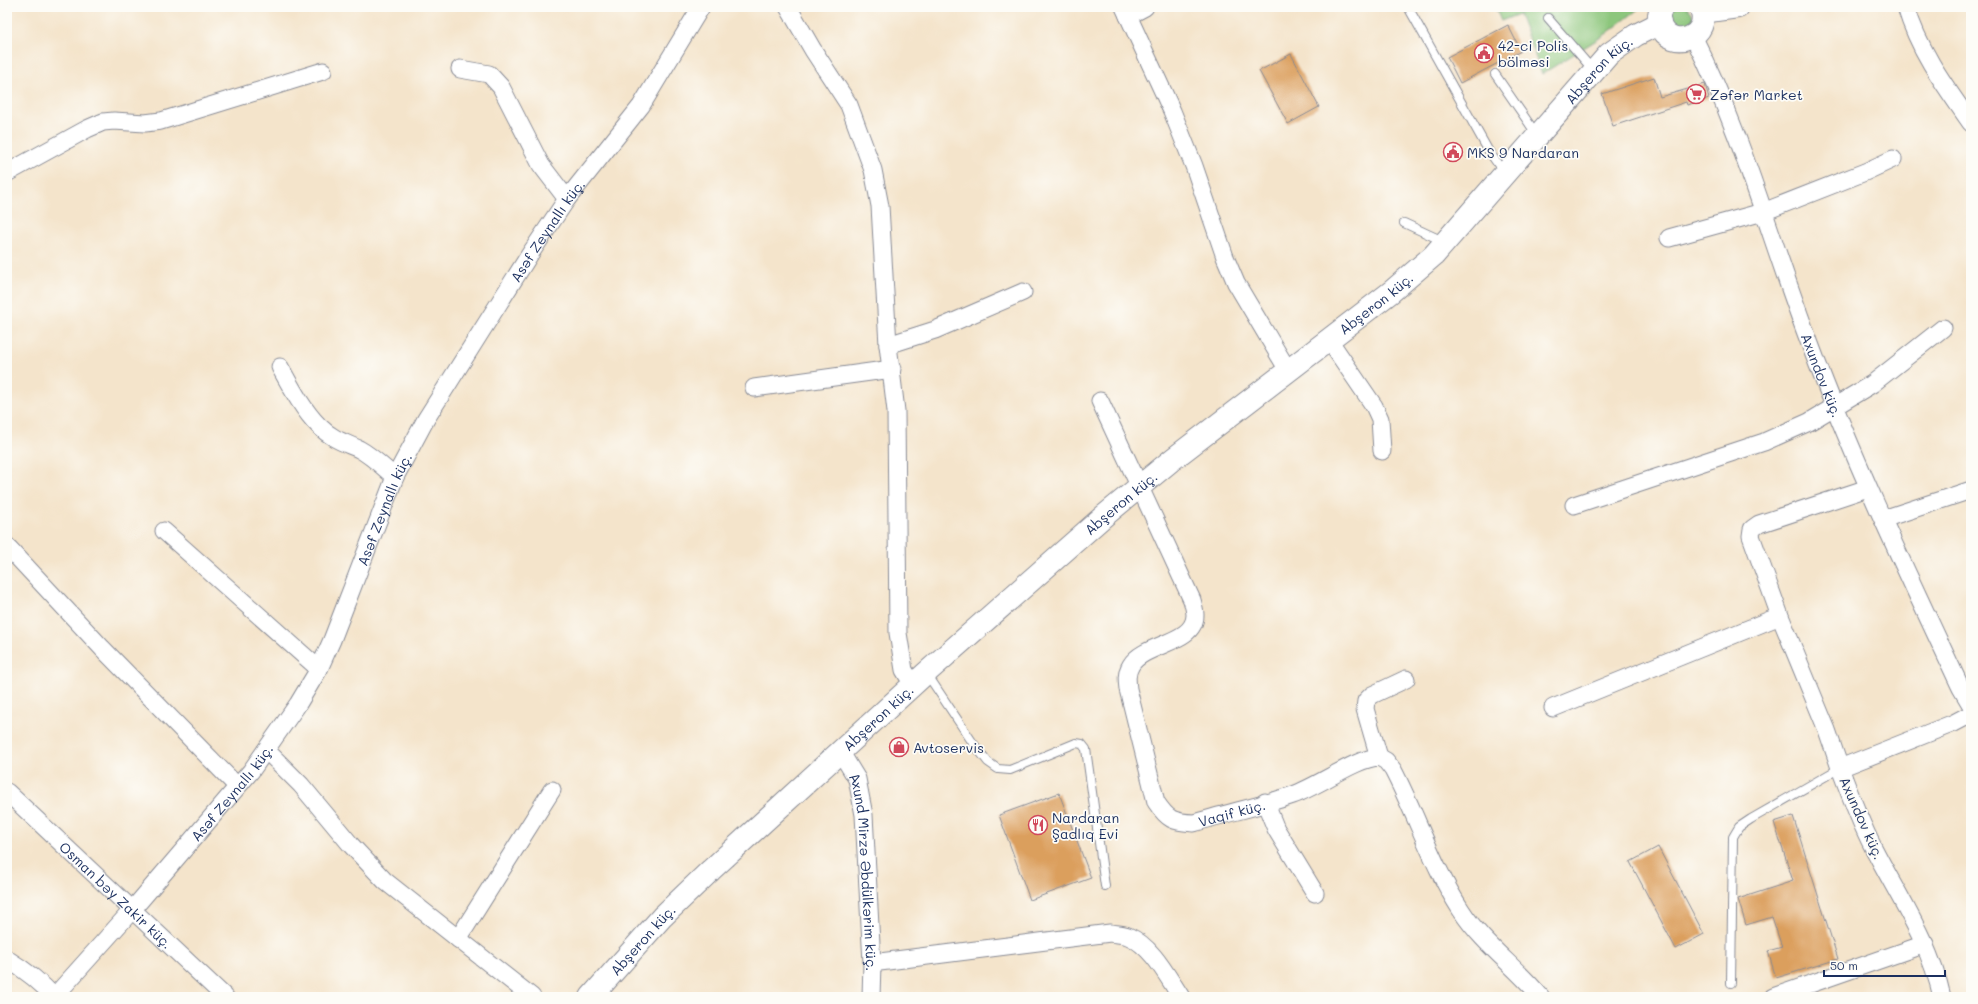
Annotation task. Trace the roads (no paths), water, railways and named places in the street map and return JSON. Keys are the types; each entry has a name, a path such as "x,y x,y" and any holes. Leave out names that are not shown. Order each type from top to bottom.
{"main road":[{"path":"1661,15 1662,30 1673,38 1687,39 1693,36 1702,25 1701,9 1738,7"},
{"name":"Abşeron küç.","path":"591,997 662,918 919,679 1173,459 1289,372 1391,292 1445,243 1593,70 1620,45 1661,15"}],"street":[{"path":"788,7 812,50 849,105 874,170 880,206 888,345 896,411 898,633 904,670 919,679"},
{"path":"1145,7 1126,11 1172,111 1194,166 1225,256 1236,283 1289,372"},
{"path":"1906,7 1912,27 1927,58 1971,123"},
{"name":"Asəf Zeynallı küç.","path":"54,997 133,909 237,786 266,750 319,669 332,640 395,478 426,419 530,254 567,200 641,106 694,10"},
{"name":"Axundov küç.","path":"1693,36 1724,102 1810,344 1868,488 1961,688 1971,705"},
{"path":"460,69 489,74 502,87 541,165 567,200"},
{"path":"7,173 87,129 103,122 145,122 161,120 323,71"},
{"path":"1669,238 1763,212 1865,172 1893,159"},
{"path":"888,345 934,330 1023,292"},
{"path":"1574,506 1764,442 1809,422 1835,408 1872,384 1943,328"},
{"path":"1329,340 1374,406 1380,419 1382,451"},
{"path":"280,367 296,394 319,426 337,441 367,454 395,478"},
{"path":"754,388 892,369"},
{"name":"Vaqif küç.","path":"1100,401 1141,486 1192,600 1195,615 1192,628 1183,635 1138,657 1130,666 1127,676 1128,689 1156,802 1164,815 1177,822 1194,823 1305,790 1362,760 1379,756"},
{"path":"1840,768 1827,730 1780,616 1751,536 1752,529 1759,524 1868,488"},
{"path":"1883,519 1971,490"},
{"path":"164,530 319,669"},
{"path":"7,546 102,648 237,786"},
{"path":"1553,708 1780,616"},
{"path":"1406,679 1372,695 1366,701 1366,709 1379,756 1386,761 1393,770 1448,886 1461,910 1479,933 1522,975 1541,997"},
{"name":"Axundov küç.","path":"1942,997 1925,944 1873,847 1860,820 1840,768 1954,723 1971,714"},
{"path":"266,750 301,785 351,845 385,880 532,997"},
{"name":"Axund Mirzə Əbdülkərim küç.","path":"840,751 857,778 864,815 872,964 871,997"},
{"path":"458,939 552,790"},
{"name":"Osman bəy Zakir küç.","path":"7,792 225,997"},
{"path":"1265,802 1276,829 1315,893"},
{"path":"872,964 1110,933 1127,935 1140,942 1153,956 1181,997"},
{"path":"1773,997 1925,944"},
{"path":"7,959 31,975 54,997"}],"lane":[{"path":"1408,7 1488,150 1504,174"},
{"path":"1548,18 1593,70"},
{"path":"1495,74 1538,136"},
{"path":"1404,223 1445,243"},
{"path":"919,679 988,762 998,770 1010,770 1076,742 1082,744 1086,749 1105,886"},
{"path":"1731,982 1733,837 1739,827 1751,819 1840,768"}],"place":[{"name":"42-ci Polis bölməsi","path":"1484,53"},
{"name":"Zəfər Market","path":"1696,94"},
{"name":"MKS 9 Nardaran","path":"1453,152"},
{"name":"Avtoservis","path":"899,747"},
{"name":"Nardaran Şadlıq Evi","path":"1038,825"}]}
